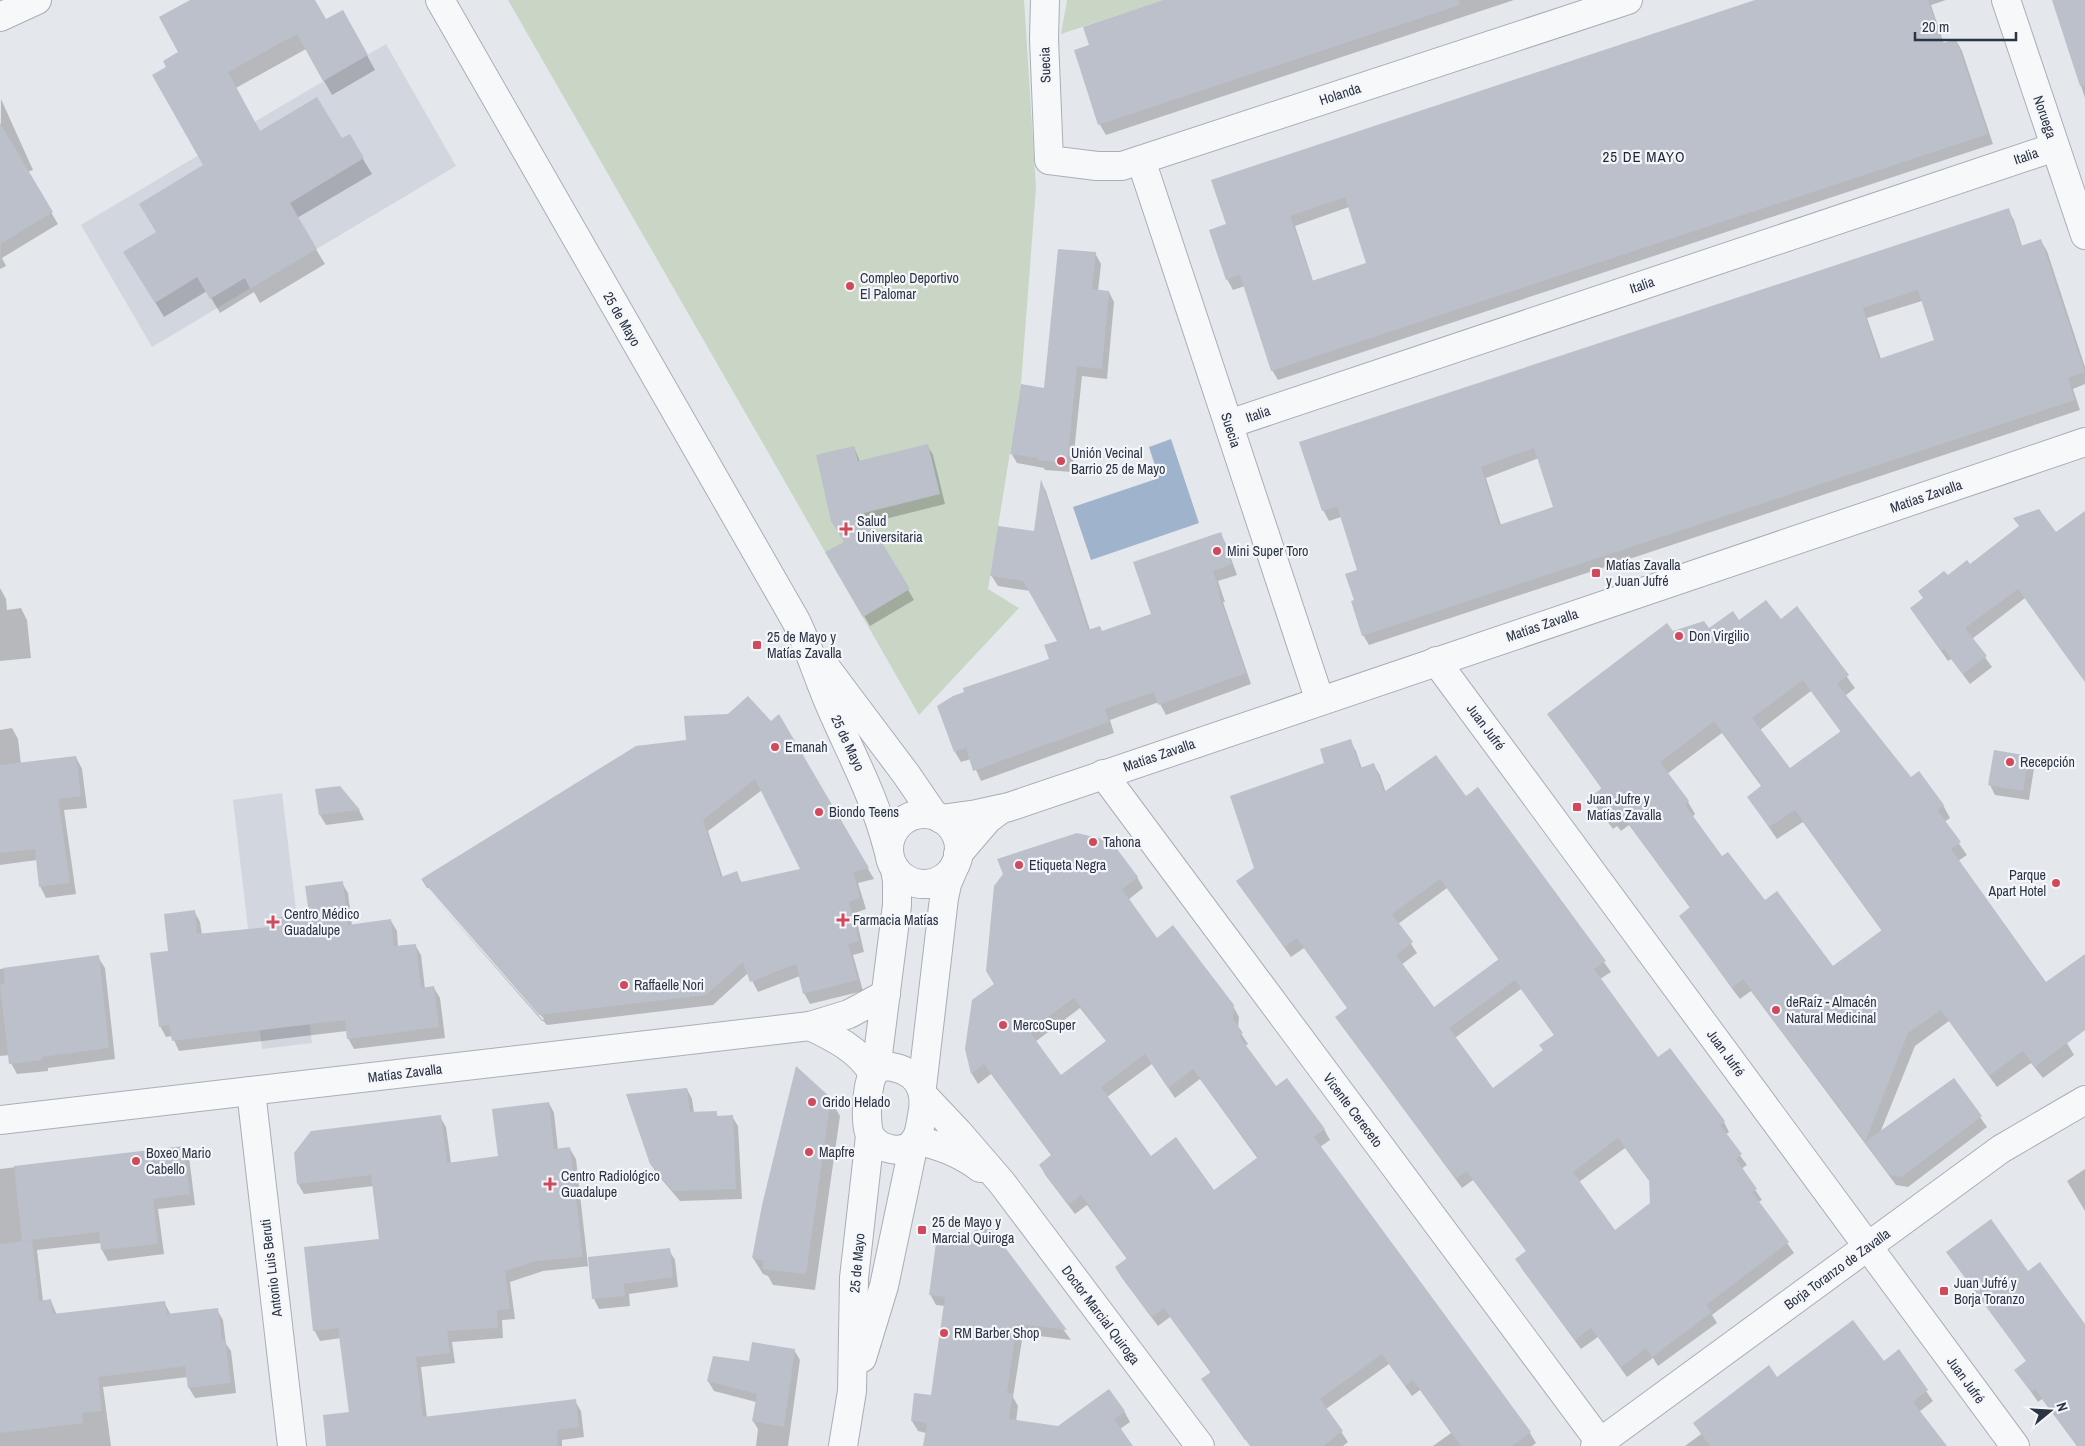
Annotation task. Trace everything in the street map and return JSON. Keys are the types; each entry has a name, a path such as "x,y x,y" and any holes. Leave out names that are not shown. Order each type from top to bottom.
{"street":[{"path":"0,17 37,0"},
{"name":"25 de Mayo","path":"440,0 804,638 938,817"},
{"name":"Suecia","path":"1045,0 1044,39 1049,160"},
{"name":"Holanda","path":"1049,160 1097,166 1122,166 1628,0"},
{"name":"Noruega","path":"2006,0 2085,234"},
{"name":"Italia","path":"1229,424 2055,146"},
{"name":"Suecia","path":"1141,160 1320,700"},
{"name":"Matías Zavalla","path":"938,817 1000,810 2085,442"},
{"name":"25 de Mayo","path":"804,638 832,710 870,791 880,817 897,881 897,905 875,1072"},
{"name":"Juan Jufré","path":"1436,661 2015,1446"},
{"name":"Vicente Cereceto","path":"1103,774 1599,1445"},
{"name":"Matías Zavalla","path":"956,860 988,820 1000,810"},
{"path":"923,1091 909,1073 902,1068 886,1066 875,1072 868,1091 866,1121 870,1136 882,1146 897,1150 906,1148 914,1142 918,1135 923,1111 923,1091 944,898 956,860 956,837 950,826 938,817 923,814 912,816 903,821 891,836 892,859 902,876 913,883 925,884 942,878 956,860"},
{"name":"Matías Zavalla","path":"0,1120 810,1026 849,1014 886,994"},
{"path":"810,1026 833,1037 875,1072"},
{"name":"Antonio Luis Beruti","path":"250,1091 292,1446"},
{"name":"Doctor Marcial Quiroga","path":"923,1091 1002,1183 1200,1446"},
{"name":"Borja Toranzo de Zavalla","path":"1599,1445 2001,1149 2081,1112"},
{"name":"25 de Mayo","path":"844,1446 852,1391 854,1278 870,1136"},
{"name":"25 de Mayo","path":"852,1391 884,1286 914,1142"},
{"name":"Doctor Marcial Quiroga","path":"914,1142 933,1144 967,1158 1002,1183"}],"shaded area":[{"path":"386,44 456,166 152,347 81,225"},
{"name":"Centro Médico Guadalupe","path":"282,793 312,1043 262,1049 233,800"}],"green space":[{"name":"Compleo Deportivo El Palomar","path":"508,0 1024,0 1036,188 1021,384 988,589 1019,608 919,715"},
{"path":"1067,0 1164,0 1061,34"}],"water":[{"path":"1171,439 1199,523 1091,560 1073,507 1159,478 1149,447"}],"building":[{"path":"190,0 315,0 326,19 343,10 368,55 323,81 297,34 228,72 260,131 317,97 342,138 350,134 364,158 290,203 317,249 250,289 245,278 210,299 197,277 155,303 123,252 156,232 139,204 203,165 152,75 166,67 163,61 178,52 159,17"},
{"path":"1163,0 1459,0 1460,5 1098,125 1074,50 1089,45 1083,27"},
{"path":"1755,0 1928,0 1943,43 1956,39 1988,134 1271,371 1240,275 1226,280 1209,230 1226,224 1211,180","holes":["1345,197 1366,263 1312,281 1290,216"]},
{"path":"2052,0 2085,0 2085,85 2080,86"},
{"path":"0,123 53,212 0,244"},
{"path":"2009,208 2021,246 2041,239 2085,372 2068,378 2075,400 1362,636 1351,601 1354,600 1345,574 1357,570 1337,506 1322,511 1299,442","holes":["1918,290 1934,340 1879,359 1863,308","1534,448 1553,507 1499,525 1481,467"]},
{"path":"1058,249 1096,252 1092,289 1109,291 1102,369 1077,366 1067,463 1038,460 1038,458 1010,454 1021,384 1044,388"},
{"name":"Salud Universitaria","path":"928,444 940,494 864,513 910,589 863,617 825,552 844,542 831,521 816,455 854,446 858,461"},
{"path":"1041,479 1088,630 1100,626 1102,631 1151,614 1133,562 1221,532 1232,564 1213,571 1220,591 1218,592 1246,673 1158,705 1154,692 1105,709 1109,722 973,771 966,748 954,752 937,706 953,696 964,692 963,688 1049,659 1044,645 1057,641 1023,581 990,576 998,526 1034,531"},
{"path":"2039,509 2056,532 2085,511 2085,682 2018,589 1965,628 1987,656 1963,674 1944,649 1941,651 1910,608 1923,598 1918,591 1944,571 1948,575 1967,560 1970,564 2019,526 2013,518"},
{"path":"1766,600 1781,619 1797,606 1849,675 1837,684 1911,777 1919,771 1944,805 1937,810 1961,842 1951,849 2046,982 2085,954 2085,1030 2035,1067 2023,1051 1989,1076 1941,1010 1908,1033 1865,1142 1743,979 1732,988 1679,916 1690,907 1621,813 1613,820 1609,815 1605,818 1590,797 1602,788 1547,714 1667,623 1673,631 1704,621 1709,628 1733,611 1739,620","holes":["1803,680 1841,731 1790,768 1752,718","1714,721 1762,785 1747,797 1769,827 1795,810 1882,930 1833,966 1777,891 1765,900 1728,852 1722,856 1685,805 1689,801 1660,762"]},
{"path":"748,696 771,721 779,714 869,868 853,872 860,898 849,902 859,941 848,944 858,980 803,994 796,964 750,982 743,962 706,995 539,1015 421,879 636,746 686,740 684,716 728,714","holes":["755,779 800,869 741,882 737,871 721,877 703,820"]},
{"path":"1351,739 1360,768 1374,763 1384,792 1436,755 1466,796 1478,787 1606,961 1594,969 1658,1057 1670,1048 1725,1121 1720,1125 1742,1154 1736,1159 1757,1189 1752,1192 1789,1242 1706,1305 1712,1312 1652,1357 1646,1348 1621,1367 1591,1328 1575,1340 1515,1259 1526,1251 1488,1198 1466,1171 1456,1179 1335,1017 1347,1008 1297,938 1284,947 1236,881 1254,868 1230,796 1324,763 1320,749","holes":["1440,879 1499,959 1434,1007 1396,955 1413,942 1392,914","1515,980 1554,1035 1539,1045 1543,1050 1493,1088 1449,1028","1618,1138 1649,1180 1650,1203 1615,1230 1573,1172"]},
{"name":"Recepción","path":"1994,750 2029,756 2023,791 1988,785"},
{"path":"76,756 81,796 58,799 70,883 39,887 35,849 0,853 0,765"},
{"path":"340,786 360,810 319,815 315,789"},
{"path":"1077,833 1111,841 1138,877 1122,889 1157,938 1173,925 1234,1005 1233,1019 1243,1033 1239,1036 1276,1086 1287,1078 1325,1129 1314,1137 1531,1432 1512,1446 1461,1446 1413,1380 1405,1386 1382,1354 1320,1399 1343,1431 1323,1446 1250,1446 1201,1379 1211,1372 1164,1308 1151,1317 1115,1267 1127,1258 1081,1195 1068,1205 1039,1165 1051,1155 984,1064 971,1074 965,1049 972,1000 994,984 986,971 994,886 1003,874 997,859","holes":["1074,998 1106,1041 1061,1075 1029,1031","1145,1054 1168,1088 1193,1069 1258,1157 1214,1190 1176,1137 1151,1156 1101,1087"]},
{"path":"343,881 348,925 391,919 394,946 416,944 421,988 434,986 439,1027 347,1039 345,1020 172,1041 169,1025 159,1027 150,953 168,951 164,914 195,910 197,934 280,926 279,917 309,913 305,886"},
{"path":"99,955 109,1048 42,1057 42,1060 9,1064 0,985 5,983 3,968"},
{"path":"796,1066 831,1098 806,1274 762,1269 764,1261 752,1258 762,1205"},
{"path":"1954,1078 1982,1116 1902,1177 1889,1175 1865,1142"},
{"path":"687,1088 690,1112 717,1111 717,1116 733,1115 736,1189 673,1191 650,1164 626,1094"},
{"path":"549,1102 554,1149 570,1147 583,1257 537,1261 505,1271 510,1309 497,1310 498,1328 447,1331 450,1353 416,1357 423,1417 576,1399 579,1427 557,1430 558,1446 326,1446 323,1415 349,1412 338,1328 313,1331 304,1247 379,1239 371,1175 297,1184 294,1153 311,1131 441,1115 447,1163 498,1156 492,1109"},
{"path":"184,1146 190,1194 153,1199 158,1244 101,1250 99,1232 22,1241 14,1166"},
{"path":"1991,1219 2028,1271 2040,1262 2085,1324 2085,1446 2077,1446 2035,1389 2031,1392 2014,1370 2026,1361 1946,1252"},
{"path":"986,1222 1067,1330 1017,1324 1007,1393 1013,1394 1009,1419 1058,1426 1109,1389 1125,1411 1114,1419 1133,1446 923,1446 927,1423 911,1421 914,1393 931,1395 945,1297 929,1295 937,1235 963,1240"},
{"path":"32,1240 39,1301 51,1299 53,1314 165,1301 167,1314 218,1308 222,1340 225,1340 231,1383 188,1388 185,1366 98,1377 102,1411 82,1413 83,1423 0,1433 0,1244"},
{"path":"670,1248 673,1277 624,1284 625,1296 592,1299 588,1257"},
{"path":"1853,1320 1884,1361 1899,1349 1928,1390 1913,1402 1947,1446 1710,1446 1693,1423 1769,1365 1777,1377"},
{"path":"752,1342 795,1349 784,1427 752,1421 757,1394 707,1381 713,1356 749,1361"}],"place":[{"name":"Compleo Deportivo El Palomar","path":"850,286"},
{"name":"Unión Vecinal Barrio 25 de Mayo","path":"1061,461"},
{"name":"Salud Universitaria","path":"846,529"},
{"name":"Mini Super Toro","path":"1217,551"},
{"name":"Matías Zavalla y Juan Jufré","path":"1596,573"},
{"name":"Don Virgilio","path":"1679,636"},
{"name":"25 de Mayo y Matías Zavalla","path":"757,645"},
{"name":"Emanah","path":"775,747"},
{"name":"Recepción","path":"2010,762"},
{"name":"Juan Jufre y Matías Zavalla","path":"1577,807"},
{"name":"Biondo Teens","path":"819,812"},
{"name":"Tahona","path":"1093,842"},
{"name":"Etiqueta Negra","path":"1019,865"},
{"name":"Parque Apart Hotel","path":"2056,883"},
{"name":"Farmacia Matías","path":"843,920"},
{"name":"Centro Médico Guadalupe","path":"273,922"},
{"name":"Raffaelle Nori","path":"624,985"},
{"name":"deRaíz - Almacén Natural Medicinal","path":"1776,1010"},
{"name":"MercoSuper","path":"1003,1025"},
{"name":"Grido Helado","path":"812,1102"},
{"name":"Mapfre","path":"809,1152"},
{"name":"Boxeo Mario Cabello","path":"136,1161"},
{"name":"Centro Radiológico Guadalupe","path":"550,1184"},
{"name":"25 de Mayo y Marcial Quiroga","path":"922,1230"},
{"name":"Juan Jufré y Borja Toranzo","path":"1944,1291"},
{"name":"RM Barber Shop","path":"944,1333"}],"district":[{"name":"25 DE MAYO","path":"1644,156"}]}
